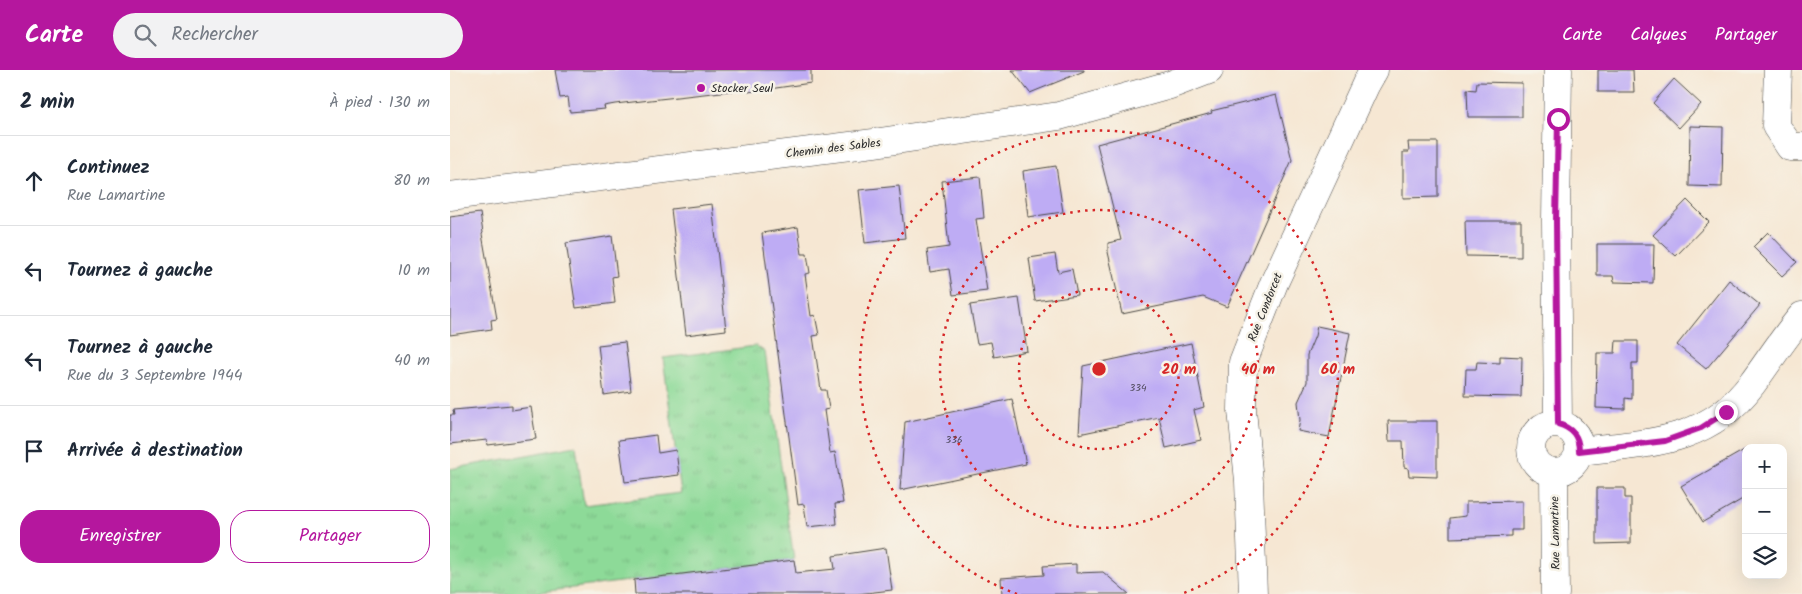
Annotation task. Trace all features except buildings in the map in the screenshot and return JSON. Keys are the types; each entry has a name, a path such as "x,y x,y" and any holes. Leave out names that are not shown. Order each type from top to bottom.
{"street":[{"name":"Chemin des Sables","path":"450,196 874,143 1059,116 1170,84 1209,70"},
{"path":"1558,70 1556,221 1558,424"},
{"path":"1778,70 1776,126 1790,147 1802,147"},
{"name":"Rue Condorcet","path":"1253,594 1249,481 1242,410 1243,362 1274,282 1364,75"},
{"path":"1579,451 1665,441 1701,428 1726,412 1751,385 1802,316"},
{"path":"1558,424 1572,430 1579,443 1579,451 1574,464 1568,469 1554,473 1539,467 1535,461 1531,446 1537,432 1543,427 1558,424"},
{"name":"Rue Lamartine","path":"1554,473 1555,594"}],"green space":[{"path":"756,346 765,352 794,560 525,594 450,594 450,469 576,446 584,505 681,493 663,358"}],"place":[{"name":"Stocker Seul","path":"701,88"}],"route":[{"path":"1558,119 1556,221 1558,424 1572,430 1579,443 1579,451 1665,441 1701,428 1726,412"}]}
